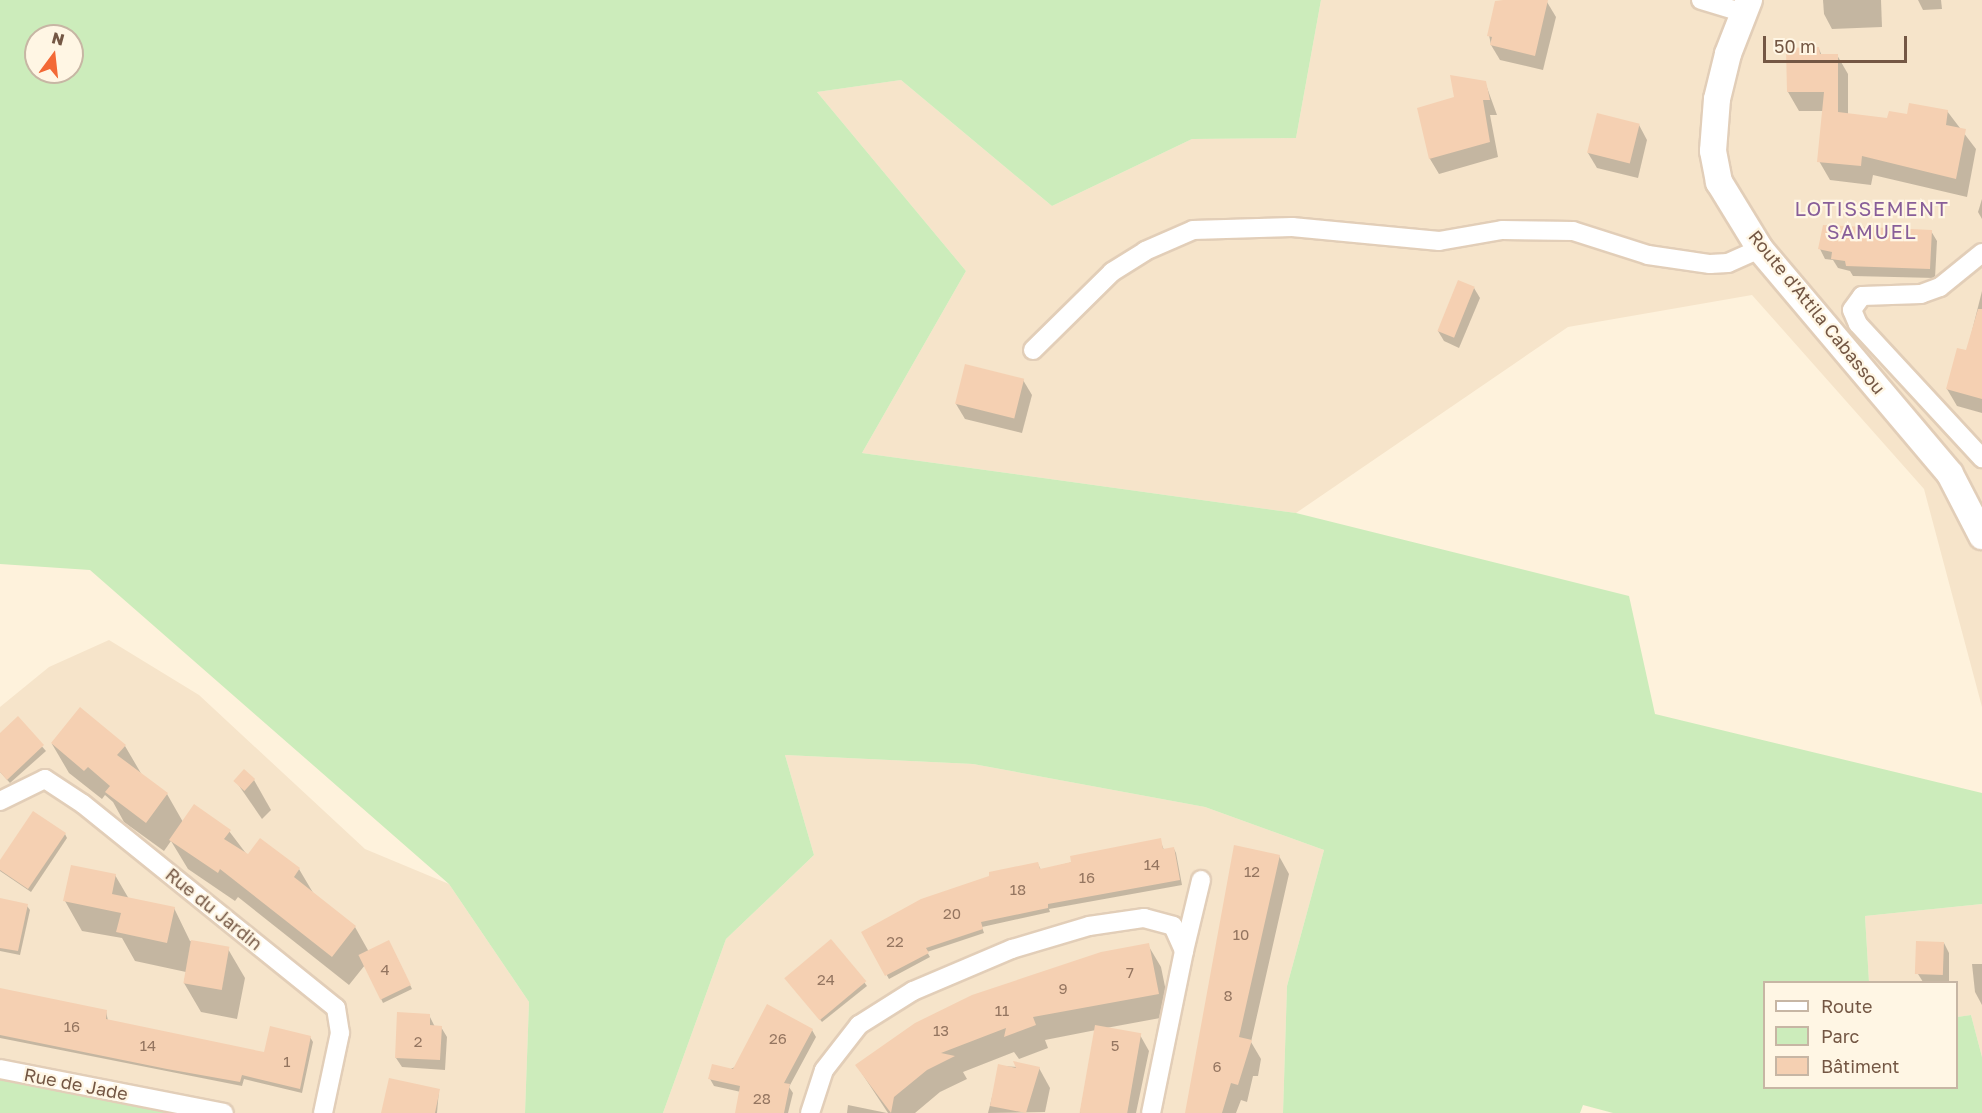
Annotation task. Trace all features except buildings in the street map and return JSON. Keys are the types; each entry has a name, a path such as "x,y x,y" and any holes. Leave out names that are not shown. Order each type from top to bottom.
{"main road":[{"name":"Route d'Attila Cabassou","path":"1747,6 1717,99 1713,151 1719,182 1760,249 1950,474 1982,536"}],"street":[{"path":"1701,0 1747,6"},
{"path":"1033,350 1112,272 1145,251 1193,230 1292,227 1439,241 1502,230 1573,231 1648,255 1710,264 1728,263 1760,249"},
{"path":"1982,253 1940,287 1922,294 1862,296 1852,310 1858,324 1982,457"},
{"name":"Rue du Jardin","path":"0,801 45,779 83,804 336,1008 340,1033 324,1113"},
{"path":"1151,1113 1201,880"},
{"path":"810,1113 824,1070 859,1025 913,991 1012,949 1089,926 1133,919 1144,918 1173,926 1184,951"},
{"name":"Rue de Jade","path":"0,1070 224,1113"}],"shaded area":[{"path":"1321,0 1982,0 1982,707 1924,489 1752,295 1568,327 1296,513 862,453 966,271 817,92 901,80 1052,206 1192,139 1296,138"},
{"path":"109,640 199,695 365,849 449,884 529,1002 525,1113 171,1113 0,1079 0,707 49,667"},
{"path":"785,755 973,764 1205,807 1324,850 1287,986 1283,1113 663,1113 726,939 814,855"},
{"path":"1982,904 1982,1057 1971,1015 1958,1017 1958,981 1869,981 1865,916"}],"green space":[{"path":"0,0 1321,0 1296,138 1192,139 1052,206 901,80 817,92 966,271 862,453 1296,513 1629,596 1655,714 1982,793 1982,904 1865,916 1869,981 1763,981 1763,1089 1958,1089 1958,1017 1971,1015 1982,1057 1982,1113 1613,1113 1583,1105 1580,1113 1283,1113 1287,986 1324,850 1205,807 973,764 785,755 814,855 726,939 663,1113 525,1113 529,1002 449,884 90,570 0,564"},
{"path":"0,1079 171,1113 0,1113"}],"district":[{"name":"LOTISSEMENT SAMUEL","path":"1872,220"}]}
